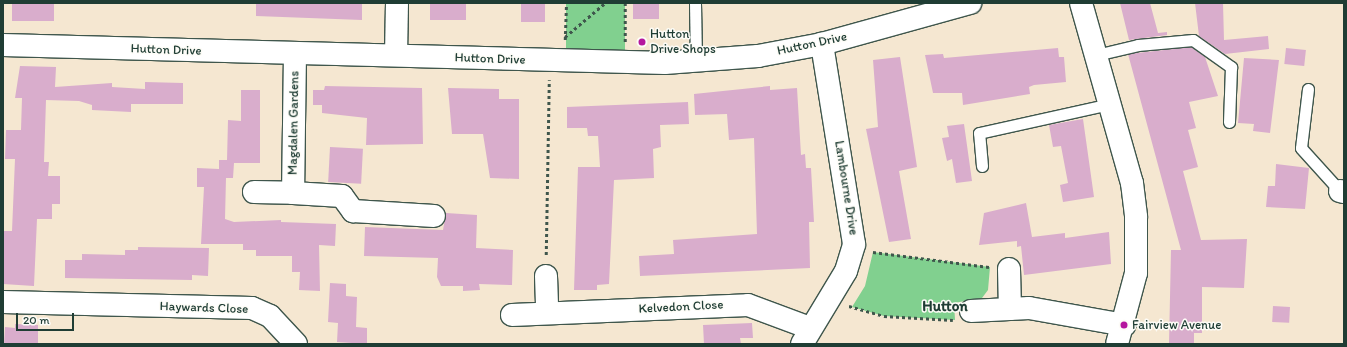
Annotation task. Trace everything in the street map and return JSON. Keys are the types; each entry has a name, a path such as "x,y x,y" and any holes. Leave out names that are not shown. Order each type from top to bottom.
{"street":[{"path":"396,55 397,3"},
{"name":"Hutton Drive","path":"3,45 396,55 624,63 696,61 758,56 822,44 904,12 970,3"},
{"path":"971,311 1010,309 1062,311 1120,334 1136,273 1136,217 1132,183 1081,3"},
{"name":"Lambourne Drive","path":"806,336 830,299 853,250 822,44"},
{"name":"Magdalen Gardens","path":"293,193 295,53"},
{"name":"Magdalen Gardens","path":"254,192 342,196 353,211 434,216"},
{"path":"1009,269 1010,309"},
{"path":"546,276 547,313"},
{"name":"Haywards Close","path":"3,302 252,308 270,316 296,344"},
{"name":"Kelvedon Close","path":"512,315 748,305 806,336"}],"lane":[{"path":"695,3 696,61"},
{"path":"1096,55 1138,45 1193,40 1230,67 1230,122"},
{"path":"1308,89 1301,148 1342,191"},
{"path":"982,166 979,133 1110,104"}],"path":[{"path":"546,276 557,61 565,37 566,3"},
{"path":"565,37 605,3"},
{"path":"624,63 625,3"},
{"path":"853,250 1009,269"},
{"path":"830,299 884,316 955,320 971,311"}],"green space":[{"path":"566,3 625,3 625,61 566,61"},
{"path":"873,252 990,267 988,290 982,298 954,303 955,320 884,316 852,307 865,286"}],"building":[{"path":"12,3 54,3 54,21 12,21"},
{"path":"256,3 362,3 362,20 256,16"},
{"path":"430,3 466,3 466,20 430,20"},
{"path":"521,3 545,3 545,22 521,22"},
{"path":"633,3 659,3 659,19 633,19"},
{"path":"1120,3 1150,3 1158,33 1167,32 1167,35 1129,40"},
{"path":"1195,3 1223,3 1224,40 1268,36 1269,49 1225,54 1199,36"},
{"path":"1191,47 1205,57 1218,96 1189,102 1196,128 1188,130 1198,167 1183,171 1201,240 1247,239 1244,288 1202,287 1202,333 1194,333 1194,344 1169,344 1171,250 1181,250 1128,54"},
{"path":"1058,48 1059,57 1064,57 1066,82 1034,85 1029,87 1030,94 963,105 962,93 933,93 925,55 943,54 944,58"},
{"path":"1286,48 1306,50 1304,66 1284,64"},
{"path":"900,57 917,167 899,171 911,239 889,242 866,129 878,127 873,60"},
{"path":"1244,58 1279,60 1270,133 1253,131 1254,124 1238,123"},
{"path":"20,66 56,67 55,87 112,83 112,87 145,89 145,82 183,83 183,104 131,104 131,112 92,110 92,105 79,101 46,100 44,162 49,162 48,176 60,176 60,204 52,204 52,219 37,219 34,286 3,284 3,231 12,231 15,159 5,159 6,130 21,130 22,98 15,98"},
{"path":"325,86 422,88 423,144 366,145 367,118 322,113 322,105 313,105 313,90 324,90"},
{"path":"770,86 770,90 797,88 801,155 805,154 806,168 811,168 814,222 809,222 810,268 640,276 639,256 674,254 673,240 757,234 754,138 729,140 727,114 695,115 694,94"},
{"path":"448,88 499,89 499,99 519,99 519,179 490,178 483,134 452,134"},
{"path":"241,90 260,90 260,163 234,163 233,178 226,178 225,219 234,222 281,220 281,222 336,224 335,246 319,245 320,291 299,290 300,272 292,272 292,256 256,256 256,250 243,250 243,244 201,244 204,187 197,187 197,168 219,169 219,160 227,160 228,120 241,121"},
{"path":"688,102 689,124 660,125 661,147 653,149 654,178 614,180 609,284 597,285 597,290 574,290 578,167 600,167 598,136 588,136 587,128 567,128 567,107"},
{"path":"1083,119 1094,197 1063,202 1060,185 1068,183 1061,146 1053,147 1049,125"},
{"path":"964,124 972,181 956,183 952,159 947,161 942,138 949,137 947,126"},
{"path":"330,147 363,149 361,184 328,182"},
{"path":"1276,164 1309,168 1305,209 1266,207 1268,186 1275,186"},
{"path":"1026,203 1032,237 1065,233 1065,238 1109,232 1111,264 1024,275 1021,246 1017,247 1017,241 979,245 984,213"},
{"path":"446,213 477,215 476,248 513,250 512,285 479,284 480,290 463,291 463,286 441,286 437,277 438,258 364,256 365,227 443,230"},
{"path":"138,247 209,248 208,276 192,275 192,280 65,278 65,260 82,260 82,254 125,255 125,250 138,250"},
{"path":"330,283 346,284 346,296 357,297 356,327 367,328 367,344 337,342 338,323 328,322"},
{"path":"1273,306 1290,307 1289,323 1272,322"},
{"path":"752,323 753,338 740,338 741,344 704,344 703,325"},
{"path":"15,324 38,325 38,344 4,344 5,327 15,328"}],"place":[{"name":"Hutton Drive Shops","path":"642,42"},
{"name":"Fairview Avenue","path":"1124,325"}],"district":[{"name":"Hutton","path":"945,307"}]}
